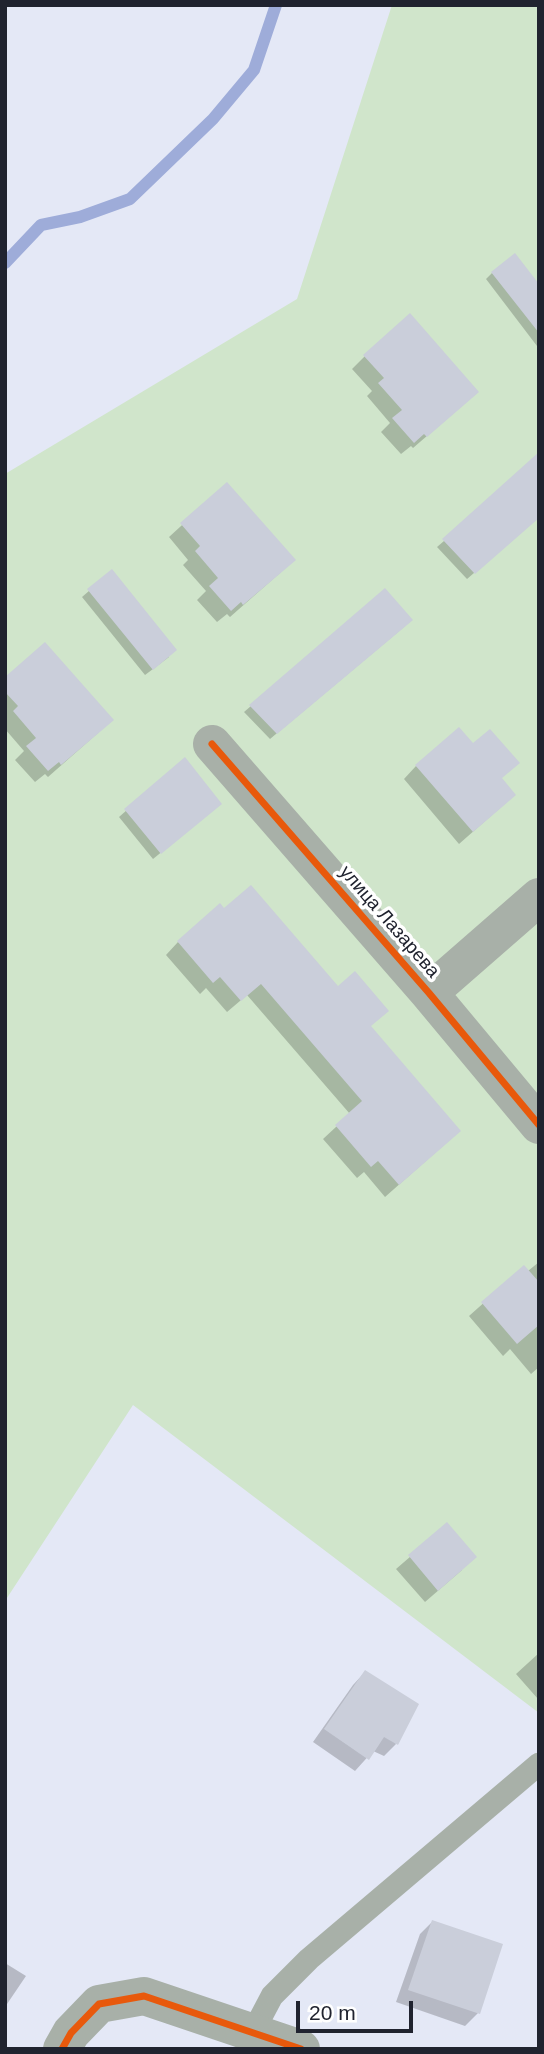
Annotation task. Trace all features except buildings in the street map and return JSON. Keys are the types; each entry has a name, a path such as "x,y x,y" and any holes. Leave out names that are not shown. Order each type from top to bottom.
{"street":[{"name":"улица Лазарева","path":"212,744 429,993 539,1125"},
{"path":"429,993 539,897"},
{"path":"62,2049 71,2034 99,2004 144,1996 301,2049"}],"lane":[{"path":"253,2032 272,1996 309,1959 539,1764"}],"green space":[{"path":"392,5 539,5 539,1713 133,1405 5,1601 5,474 297,299"}],"waterway":[{"path":"5,263 41,225 80,217 130,199 213,119 254,70 276,5"}],"cycle path":[{"path":"212,744 429,993 539,1125"},
{"path":"62,2049 71,2033 99,2004 144,1996 301,2049"}]}
